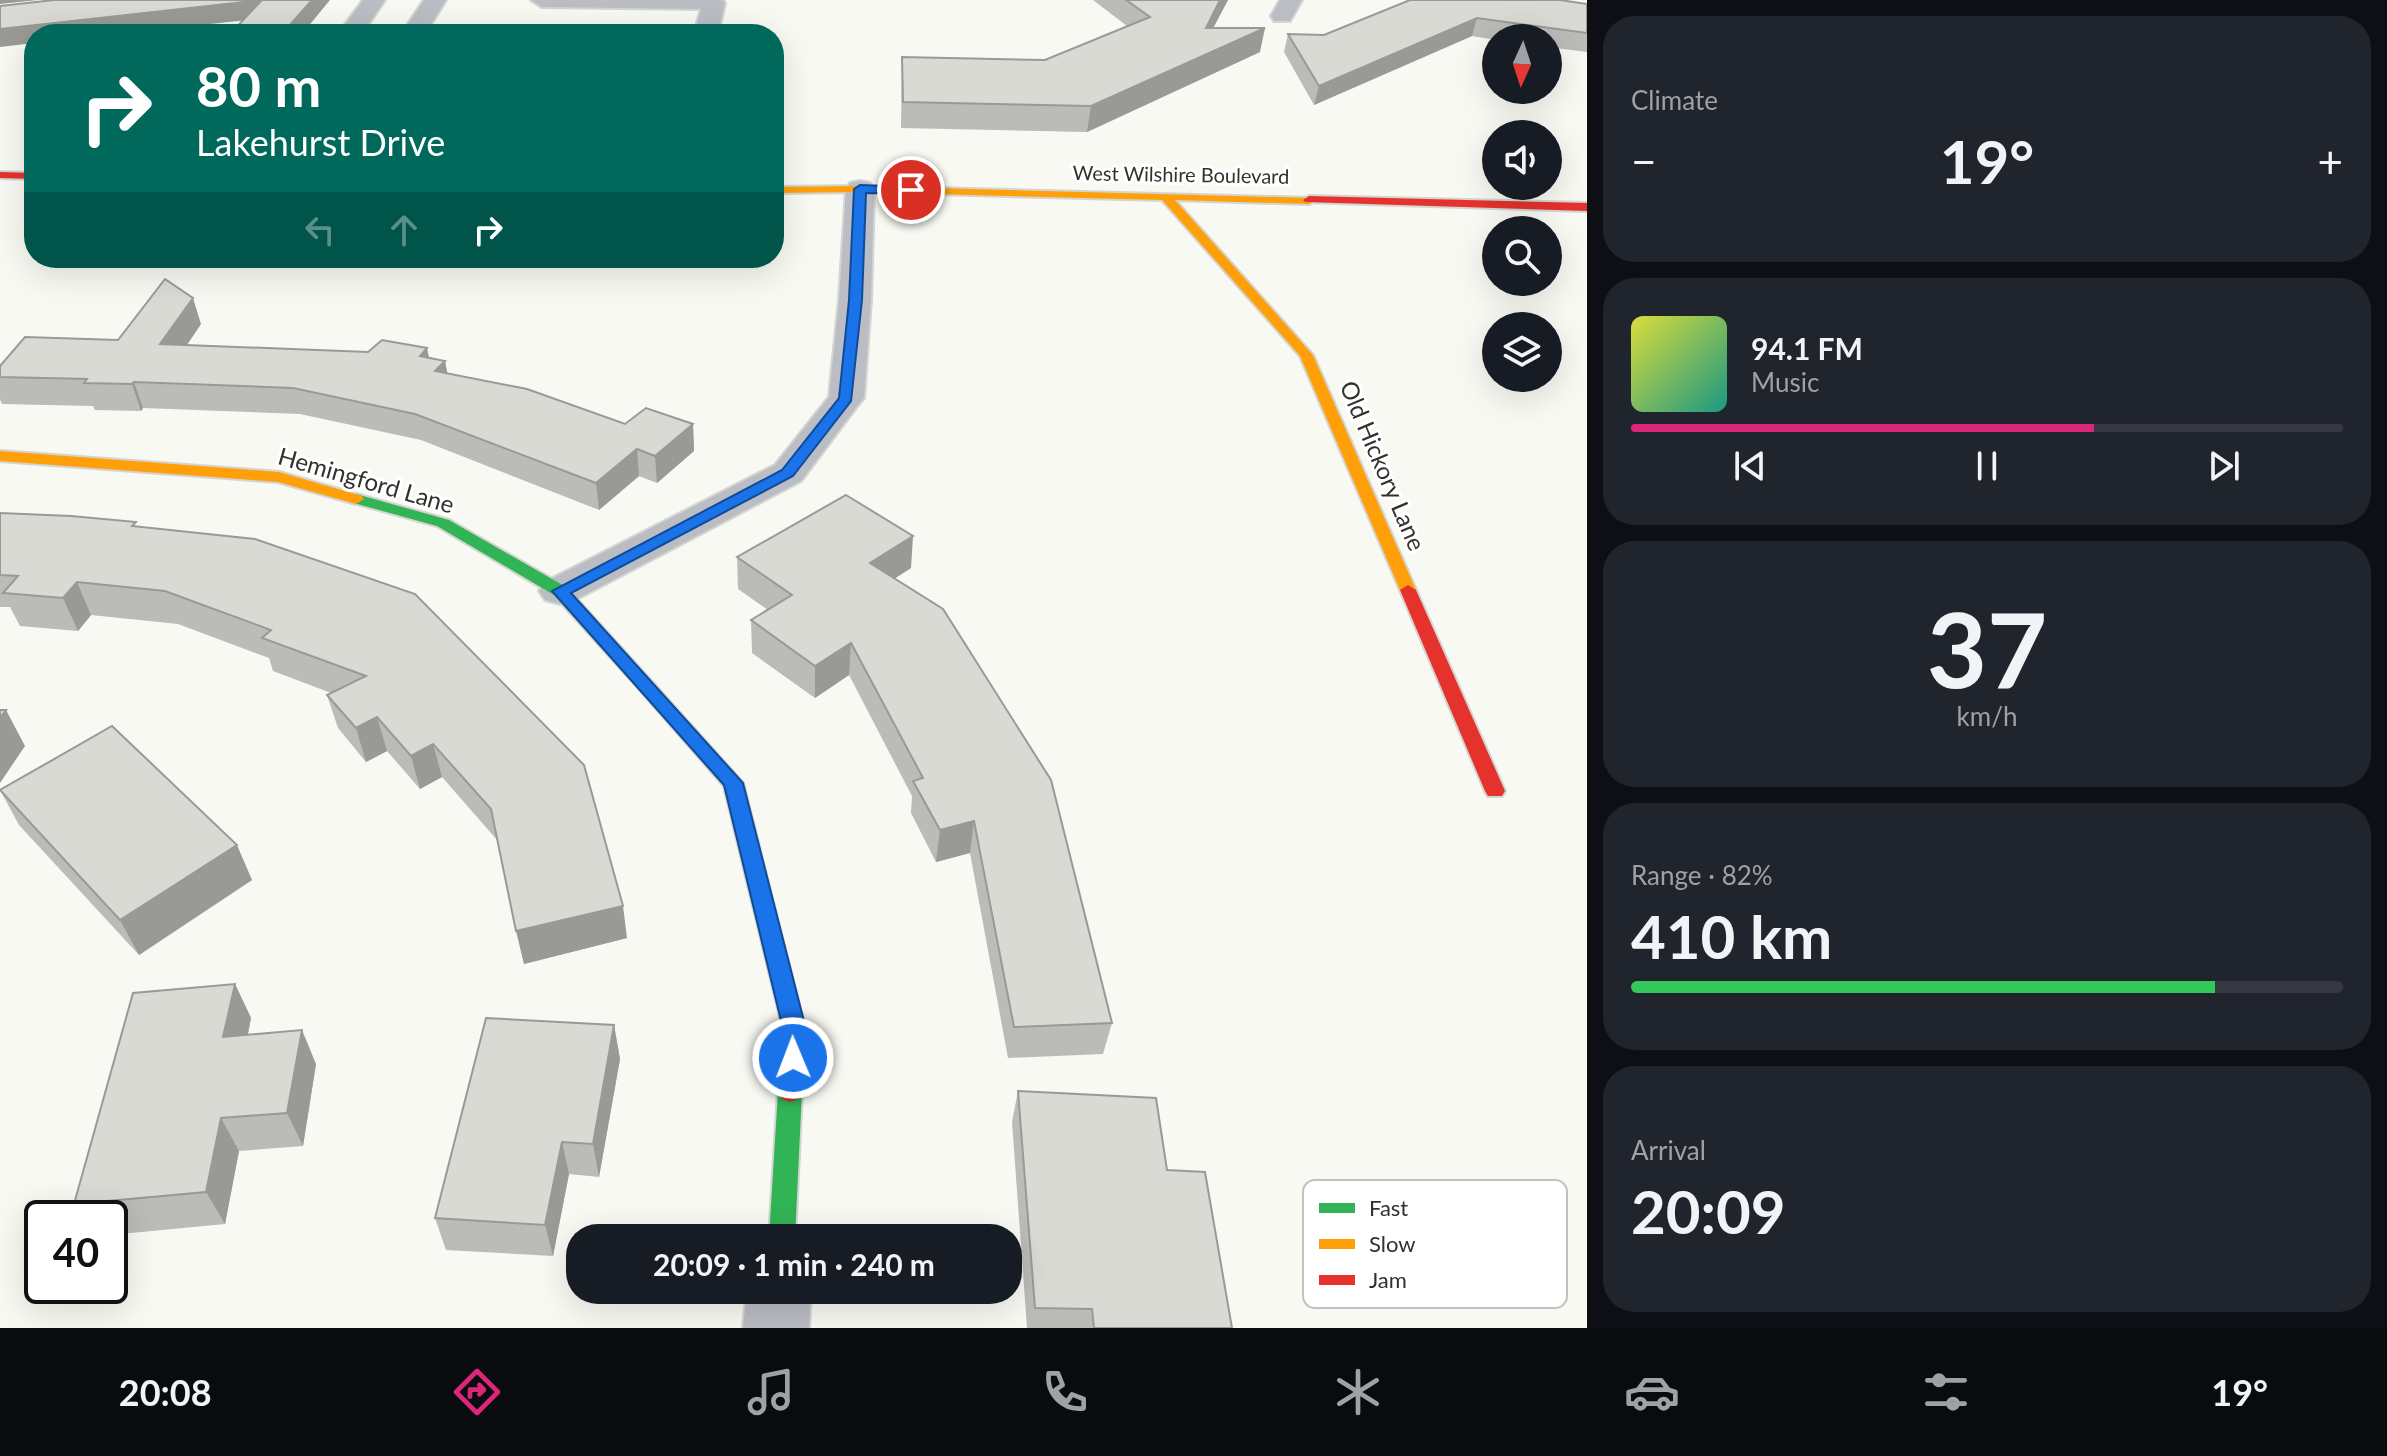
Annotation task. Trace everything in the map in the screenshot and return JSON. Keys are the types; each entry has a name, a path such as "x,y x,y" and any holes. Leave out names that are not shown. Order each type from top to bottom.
{"street":[{"path":"357,24 374,0"},
{"path":"419,24 435,0"},
{"path":"542,0 714,3 709,24"},
{"path":"0,175 24,176"},
{"path":"560,591 788,473 846,398 855,300 860,189"},
{"name":"West Wilshire Boulevard","path":"784,190 860,189 1587,207"},
{"name":"Old Hickory Lane","path":"1167,198 1306,355 1495,791"},
{"name":"Hemingford Lane","path":"0,456 279,477 443,523 560,591 733,783 794,1029 783,1224"},
{"path":"776,1328 778,1304"}],"building":[{"path":"54,0 262,0 0,29 0,6"},
{"path":"262,0 312,0 291,24 239,24"},
{"path":"1126,0 1220,0 1206,28 1265,28 1091,106 903,102 902,57 1045,60 1150,17"},
{"path":"1410,0 1560,0 1587,4 1587,33 1562,30 1562,24 1521,24 1477,18 1319,86 1288,34 1324,35"},
{"path":"165,279 193,298 160,344 368,352 382,340 427,348 420,356 445,361 435,371 527,389 625,424 646,408 693,424 655,456 637,449 596,483 415,414 293,388 84,383 87,379 0,377 0,366 25,337 118,340"},
{"path":"846,495 913,536 870,563 943,609 1051,780 1112,1023 1014,1027 974,821 940,830 913,781 923,778 851,643 815,666 751,620 792,595 737,557"},
{"path":"0,513 136,522 132,526 255,539 415,594 584,765 623,906 516,931 491,809 433,744 411,756 377,717 356,728 327,695 366,676 262,638 271,630 165,591 77,582 63,598 3,593 18,576 0,575"},
{"path":"112,726 237,845 120,920 0,790"},
{"path":"235,984 223,1037 302,1030 287,1113 221,1118 206,1192 118,1200 75,1200 133,993"},
{"path":"486,1018 614,1025 593,1144 562,1142 545,1225 435,1218"},
{"path":"1018,1091 1156,1098 1167,1170 1205,1172 1232,1328 1094,1328 1092,1309 1035,1308"}],"traffic: fast":[{"path":"356,499 443,523 560,591 648,688"},
{"path":"783,1224 790,1091"}],"traffic: slow":[{"path":"784,190 1309,200"},
{"path":"1167,198 1306,355 1408,590"},
{"path":"0,456 279,477 356,499"}],"traffic: jam":[{"path":"0,175 24,176"},
{"path":"1309,200 1587,207"},
{"path":"1408,590 1495,791"},
{"path":"648,688 733,783 794,1029 790,1091"}],"route":[{"path":"793,1058 794,1029 733,783 560,591 788,473 846,398 855,300 860,189 911,190"}]}
